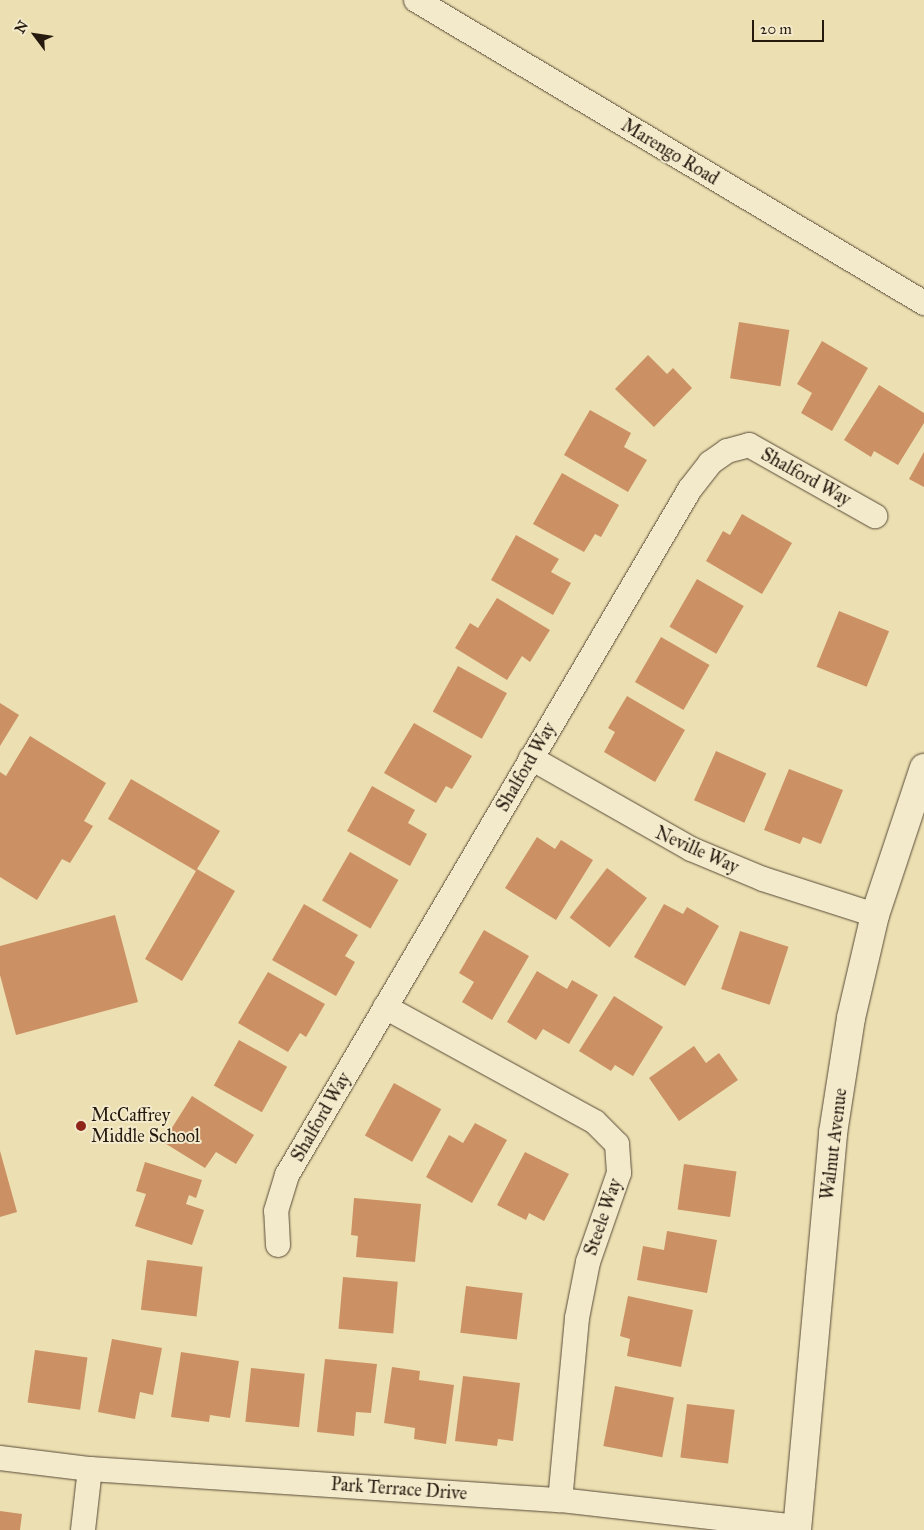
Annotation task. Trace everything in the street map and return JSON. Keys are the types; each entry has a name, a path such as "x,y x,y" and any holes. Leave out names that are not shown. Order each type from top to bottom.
{"street":[{"name":"Marengo Road","path":"416,0 924,303"},
{"name":"Shalford Way","path":"278,1245 276,1211 286,1175 690,489 727,451 749,445 875,516"},
{"name":"Neville Way","path":"531,758 691,849 764,879 875,915"},
{"name":"Walnut Avenue","path":"797,1528 833,1133 851,1018 875,915 924,768"},
{"name":"Steele Way","path":"385,1007 595,1122 617,1144 619,1173 588,1262 577,1318 560,1500"},
{"name":"Park Terrace Drive","path":"0,1458 90,1469 560,1500 797,1528"},
{"path":"83,1530 90,1469"}],"building":[{"path":"739,322 789,330 780,386 730,378"},
{"path":"822,341 868,368 832,431 801,413 812,393 797,384"},
{"path":"648,355 667,374 673,368 692,388 654,427 615,389"},
{"path":"879,385 924,413 924,423 898,465 874,451 871,457 844,440"},
{"path":"590,410 631,433 624,447 647,460 628,492 564,455"},
{"path":"924,452 924,487 909,479"},
{"path":"562,473 619,505 601,537 595,534 584,552 533,524"},
{"path":"742,514 792,543 762,594 706,561 723,531 730,535"},
{"path":"516,535 559,559 551,572 571,583 553,615 491,580"},
{"path":"697,579 744,606 716,654 670,627"},
{"path":"497,598 550,630 530,662 522,656 507,680 455,648 470,623 478,628"},
{"path":"839,611 889,631 867,687 817,667"},
{"path":"661,637 709,665 683,710 635,682"},
{"path":"458,666 507,693 482,739 433,711"},
{"path":"627,696 685,730 655,782 604,752 615,732 608,728"},
{"path":"0,703 19,715 0,746"},
{"path":"414,723 472,756 452,789 446,786 436,803 384,773"},
{"path":"30,736 106,783 84,821 93,826 70,863 62,859 37,900 0,877 0,772 6,776"},
{"path":"716,751 766,773 744,823 694,800"},
{"path":"789,769 843,790 821,844 803,837 800,844 764,830"},
{"path":"131,779 220,831 197,869 235,891 182,981 145,959 196,871 108,819"},
{"path":"372,786 415,810 408,823 427,834 410,866 347,831"},
{"path":"537,837 555,849 561,840 593,860 556,920 505,888"},
{"path":"350,852 398,880 370,928 322,900"},
{"path":"607,868 647,898 610,948 570,918"},
{"path":"304,904 358,935 345,956 355,962 336,996 272,960"},
{"path":"664,904 683,914 687,907 719,926 685,986 634,957"},
{"path":"115,915 138,1002 16,1035 0,975 0,946"},
{"path":"484,930 529,956 492,1020 462,1002 474,982 459,973"},
{"path":"740,931 789,947 770,1005 721,989"},
{"path":"537,971 567,989 572,980 598,995 569,1044 543,1029 536,1040 507,1022"},
{"path":"268,972 325,1004 306,1037 300,1033 288,1052 238,1023"},
{"path":"614,996 663,1027 633,1076 615,1065 611,1071 579,1051"},
{"path":"239,1040 287,1067 262,1112 214,1085"},
{"path":"694,1046 706,1063 719,1053 738,1080 679,1121 649,1078"},
{"path":"394,1083 441,1109 412,1162 365,1135"},
{"path":"192,1096 254,1135 236,1164 216,1152 205,1168 163,1142"},
{"path":"475,1123 507,1140 472,1203 426,1177 449,1135 463,1143"},
{"path":"0,1151 17,1212 0,1217"},
{"path":"525,1152 569,1174 544,1221 529,1213 526,1220 497,1205"},
{"path":"145,1162 202,1180 196,1198 189,1195 186,1204 204,1210 192,1245 135,1226 146,1194 136,1191"},
{"path":"684,1164 736,1171 730,1217 678,1210"},
{"path":"354,1198 421,1204 415,1262 356,1257 358,1236 351,1235"},
{"path":"667,1231 717,1240 707,1293 637,1280 643,1246 664,1250"},
{"path":"147,1260 203,1267 196,1316 141,1310"},
{"path":"343,1277 398,1282 393,1334 338,1329"},
{"path":"466,1286 523,1293 517,1340 460,1333"},
{"path":"628,1296 693,1310 681,1367 627,1356 630,1339 620,1336"},
{"path":"112,1339 162,1348 153,1395 140,1392 135,1419 98,1412"},
{"path":"35,1350 87,1357 80,1410 28,1402"},
{"path":"181,1352 239,1361 230,1418 210,1415 209,1422 171,1417"},
{"path":"325,1359 377,1364 371,1413 356,1412 354,1436 317,1432"},
{"path":"392,1367 420,1371 419,1380 454,1385 446,1444 414,1439 415,1428 384,1423"},
{"path":"251,1368 305,1374 299,1427 245,1422"},
{"path":"463,1376 520,1383 513,1441 498,1439 497,1446 455,1441"},
{"path":"615,1386 674,1397 662,1457 603,1446"},
{"path":"687,1404 735,1410 728,1463 680,1458"},
{"path":"0,1511 22,1514 20,1530 0,1530"}],"place":[{"name":"McCaffrey Middle School","path":"81,1126"}]}
